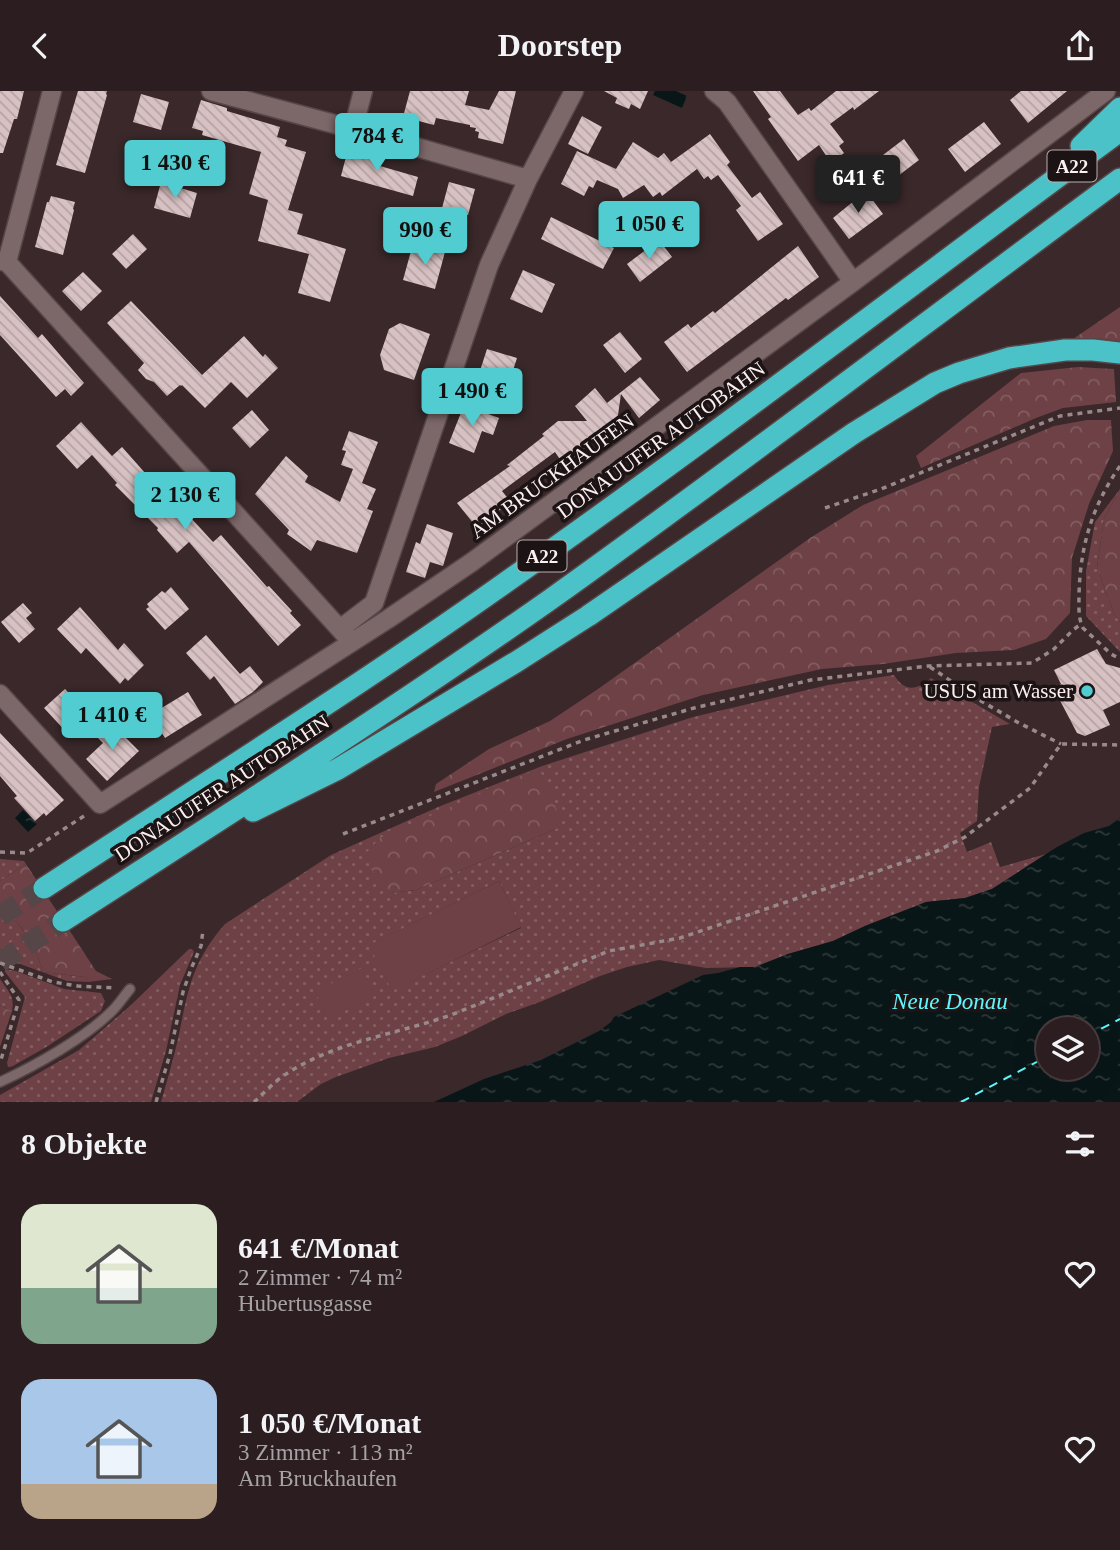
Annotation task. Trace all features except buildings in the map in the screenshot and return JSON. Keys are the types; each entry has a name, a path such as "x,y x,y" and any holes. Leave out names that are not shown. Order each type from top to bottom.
{"highway":[{"path":"1024,201 1120,108"},
{"name":"DONAUUFER AUTOBAHN","path":"44,888 498,588 686,453 1120,131"},
{"name":"DONAUUFER AUTOBAHN","path":"63,921 417,690 549,600 702,490 1120,179"},
{"path":"169,852 338,769 516,662 853,433 935,383 1009,358 1065,350 1120,353"}],"street":[{"path":"52,91 4,262 345,635 374,603 489,265 528,179 574,91"},
{"path":"212,91 528,179"},
{"path":"353,129 363,91"},
{"path":"714,91 727,102 853,282"},
{"name":"AM BRUCKHAUFEN","path":"100,804 345,635 388,619 483,554 853,282 1106,91"},
{"path":"374,603 388,619"},
{"path":"0,694 100,804"}],"lane":[{"path":"0,1081 20,1073 93,1028 114,1009 130,989"}],"path":[{"path":"825,508 881,489 1060,416 1120,408"},
{"path":"1120,466 1094,510 1082,556 1079,589 1081,624 1111,655 1120,659"},
{"path":"343,834 584,740 681,712 811,680 928,666 1032,663 1054,649 1081,624"},
{"path":"928,666 981,701 1061,744 1120,745"},
{"path":"254,1102 281,1078 305,1063 357,1042 451,1015 609,951 680,938 937,851 965,837 1030,788 1061,744"},
{"path":"0,852 27,853 100,804"},
{"path":"156,1102 170,1054 183,992 201,946 203,930"},
{"path":"0,963 53,982 130,989"},
{"path":"0,972 19,1000 0,1063"}],"green space":[{"path":"1120,307 1120,342 1073,339"},
{"path":"1078,367 1114,369 1116,402 1063,408 921,468 916,456 1021,373"},
{"path":"1087,420 1111,420 1113,451 1089,504 1072,558 1070,613 1046,639 1014,650 956,653 883,664 822,669 703,695 567,739 434,792 436,784 489,749 550,721 598,689 810,538 863,505 1054,426"},
{"path":"1120,489 1104,519 1097,567 1114,614 1120,622 1120,652 1086,616 1086,571 1095,522"},
{"path":"1120,489 1120,622 1114,614 1097,567 1104,519"},
{"path":"894,675 898,681 911,688 931,678 1010,724 992,727 979,787 977,821 960,833 967,852 991,842 1000,867 1046,854 992,889 965,898 926,902 833,941 755,967 706,968 659,960 627,967 506,1014 435,1047 389,1058 336,1077 321,1084 297,1102 161,1102 192,978 214,938 225,924 331,855 438,807 542,766 693,717 828,685","holes":["562,826 416,890 390,893","499,881 521,928 392,990 370,945"]},
{"path":"537,769 546,779 562,826 416,890 390,893 370,868 366,853 380,838"},
{"path":"0,859 24,861 26,864 0,881"},
{"path":"26,864 96,971 112,979 88,982 85,977 43,972 28,936 2,908 0,909 0,881"},
{"path":"499,881 521,927 392,991 369,945"},
{"path":"2,907 27,936 43,972 85,977 88,982 67,981 20,964 0,960"},
{"path":"189,949 194,952 180,985 166,1051 151,1102 0,1102 0,1095 79,1050"},
{"path":"362,968 375,996 328,1019 315,992"},
{"path":"5,969 64,989 101,993 105,1001 101,1011 48,1046 8,1067 25,997"},
{"path":"0,979 12,997 12,1011 0,1005"},
{"path":"0,1005 12,1011 0,1047"}],"water":[{"path":"655,91 676,91 687,96 682,108 653,95"},
{"path":"23,810 37,824 28,832 15,818"},
{"name":"Neue Donau","path":"1120,818 1120,1102 434,1102 484,1079 541,1060 599,1031 614,1017 703,975 740,967 755,967 833,941 926,902 965,898 992,889 1084,833 1109,826"}],"ferry route":[{"path":"1099,1030 1120,1019"},
{"path":"961,1102 1036,1062"}],"tunnel":[{"path":"0,916 44,888"},
{"path":"0,962 63,921"}],"place":[{"name":"USUS am Wasser","path":"1087,691"}]}
